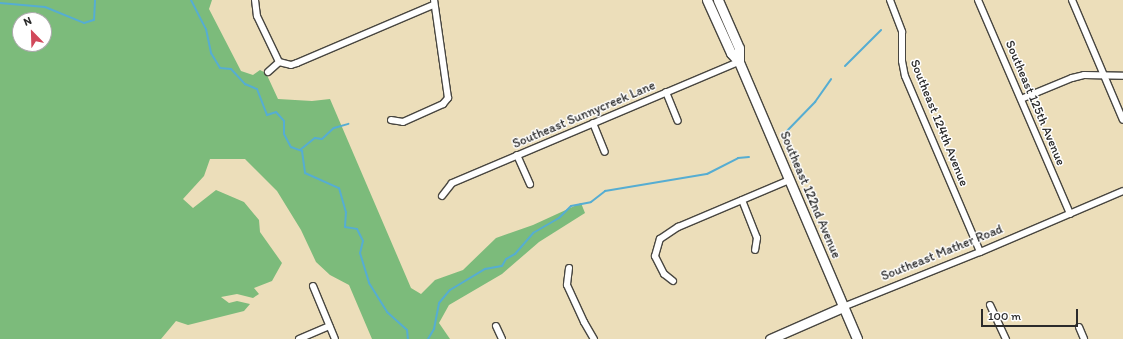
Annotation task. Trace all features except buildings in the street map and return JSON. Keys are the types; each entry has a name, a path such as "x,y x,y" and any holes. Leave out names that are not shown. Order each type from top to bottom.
{"main road":[{"name":"Southeast 122nd Avenue","path":"707,0 731,53 739,62 857,339"},
{"path":"710,0 721,20 727,23"},
{"name":"Southeast 122nd Avenue","path":"718,0 739,48 739,62"},
{"name":"Southeast Mather Road","path":"770,339 843,307"}],"street":[{"path":"255,0 257,16 279,62"},
{"name":"Southeast 124th Avenue","path":"890,0 902,32 902,61 905,76 980,252"},
{"name":"Southeast 125th Avenue","path":"978,0 1070,214"},
{"path":"1072,0 1123,120"},
{"path":"279,62 291,65 297,63 434,3 448,98 443,104 403,122 391,120"},
{"path":"268,72 279,62"},
{"name":"Southeast Sunnycreek Lane","path":"442,196 452,183 739,62"},
{"path":"1021,99 1065,80 1084,75 1123,76"},
{"path":"666,92 678,121"},
{"path":"593,124 605,152"},
{"path":"517,155 530,184"},
{"path":"673,281 664,274 656,256 660,239 678,227 789,180"},
{"name":"Southeast Mather Road","path":"843,307 980,252 1123,191"},
{"path":"742,200 757,238 754,250"},
{"path":"569,268 567,285 584,322 594,339"},
{"path":"313,286 335,339"},
{"path":"990,305 1006,339"},
{"path":"299,339 329,326"},
{"path":"496,326 502,339"},
{"path":"1079,327 1084,339"}],"green space":[{"path":"0,0 212,0 209,9 241,71 253,75 260,70 266,73 278,99 312,101 330,99 411,288 421,294 435,280 463,270 496,238 533,225 581,203 585,213 539,242 502,274 449,305 439,323 450,339 372,339 349,285 330,275 316,262 301,230 277,191 245,159 210,159 204,176 183,199 193,208 216,190 244,202 259,220 260,232 282,263 272,281 254,288 259,294 253,298 237,294 221,297 229,303 237,301 250,304 244,311 188,325 176,321 161,339 0,339"}],"waterway":[{"path":"0,3 45,7 84,23 94,20 95,0"},
{"path":"191,0 206,29 211,53 220,68 231,69 245,84 257,89 267,115 276,112 284,121 284,134 291,147 302,151 305,173 339,188 346,212 345,227 357,229 363,241 360,253 369,283 387,312 407,330 408,339"},
{"path":"845,66 881,30"},
{"path":"784,134 815,102 831,79"},
{"path":"300,150 315,138 322,139 334,128 348,124"},
{"path":"428,339 434,329 439,303 450,290 485,269 502,266 506,259 515,254 533,233 559,218 571,206 591,202 605,191 707,174 738,158 749,157"}]}
